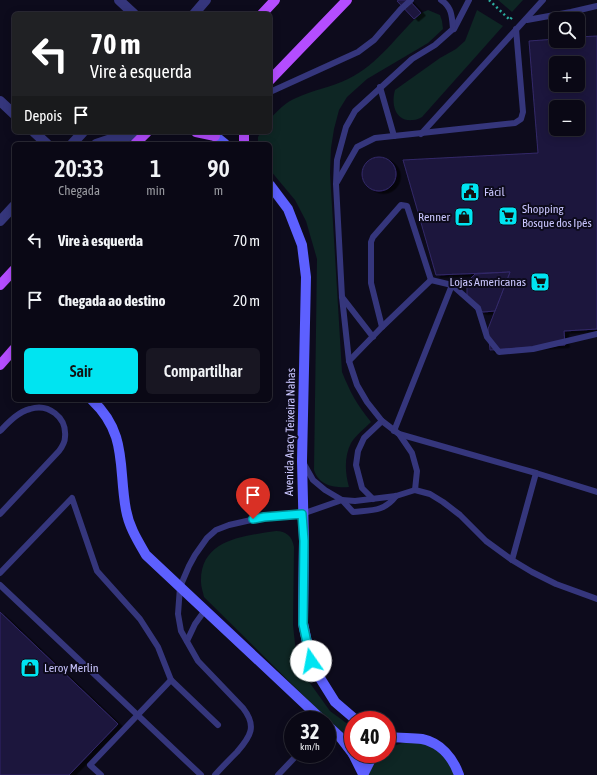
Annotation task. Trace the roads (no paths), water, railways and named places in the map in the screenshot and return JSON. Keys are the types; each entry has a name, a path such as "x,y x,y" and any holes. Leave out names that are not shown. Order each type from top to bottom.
{"main road":[{"path":"264,12 275,0"},
{"path":"272,78 347,0"},
{"path":"138,142 148,134"},
{"path":"210,142 217,134"},
{"path":"0,284 12,272"},
{"path":"0,365 12,351"}],"street":[{"path":"119,0 132,12"},
{"path":"196,12 206,0"},
{"path":"0,101 12,112"},
{"path":"36,134 45,142"},
{"path":"74,142 82,134"},
{"path":"102,142 139,134"},
{"path":"217,134 223,142"},
{"name":"Avenida Aracy Teixeira Nahas","path":"272,188 288,209 302,245 306,277 302,461 302,514 304,541 303,624 314,670 335,702 346,711"},
{"path":"0,221 12,208"},
{"path":"94,402 112,425 120,446 126,511 133,533 146,555 312,711"},
{"path":"336,733 344,742"},
{"path":"396,737 423,739 441,747 454,762 459,775"},
{"path":"396,741 404,738"},
{"path":"358,763 363,774"},
{"path":"363,774 369,763"}],"lane":[{"path":"272,91 358,52 374,40 411,0"},
{"path":"441,0 446,3 452,14 453,29"},
{"path":"415,490 417,471 414,458 396,433 382,421 366,402 357,386 349,361 342,297 336,184 337,160 346,127 355,111 412,59 435,45 453,29 469,0"},
{"path":"421,134 516,29 527,20 543,0"},
{"path":"527,20 597,6"},
{"path":"336,184 357,147 375,138 514,123 521,119 523,112 516,29"},
{"path":"380,87 394,136"},
{"path":"382,327 371,283 370,242 400,205 407,206 432,280"},
{"path":"349,361 382,327 432,280"},
{"path":"432,280 452,285 478,308 487,337 499,352 533,349 597,334"},
{"path":"396,433 452,285"},
{"path":"342,297 373,337"},
{"path":"0,431 23,411 39,407 47,408 58,416 62,420 65,428 64,444 59,451 0,514"},
{"path":"372,498 362,488 356,465 358,451 364,438 382,421"},
{"path":"396,433 597,492"},
{"path":"302,461 313,480 325,490 342,500 353,512 383,508 392,502 396,496"},
{"path":"512,560 536,473"},
{"path":"215,775 248,739 251,723 243,708 198,661 181,631 178,614 180,587 188,566 208,538 216,530 229,525 264,517 302,514 342,500 355,501 396,496 415,490 430,494 443,502 460,515 486,541 512,560 532,572 556,584 597,599"},
{"path":"0,573 72,498 97,570 140,619 158,648 171,680 218,725"},
{"path":"0,585 201,775"},
{"path":"187,641 195,624 205,610"},
{"path":"101,775 90,765 171,680"},
{"path":"278,775 289,763"}],"place":[{"name":"Fácil","path":"470,192"},
{"name":"Shopping Bosque dos Ipês","path":"508,216"},
{"name":"Renner","path":"464,217"},
{"name":"Lojas Americanas","path":"540,282"},
{"name":"Leroy Merlin","path":"30,668"}]}
